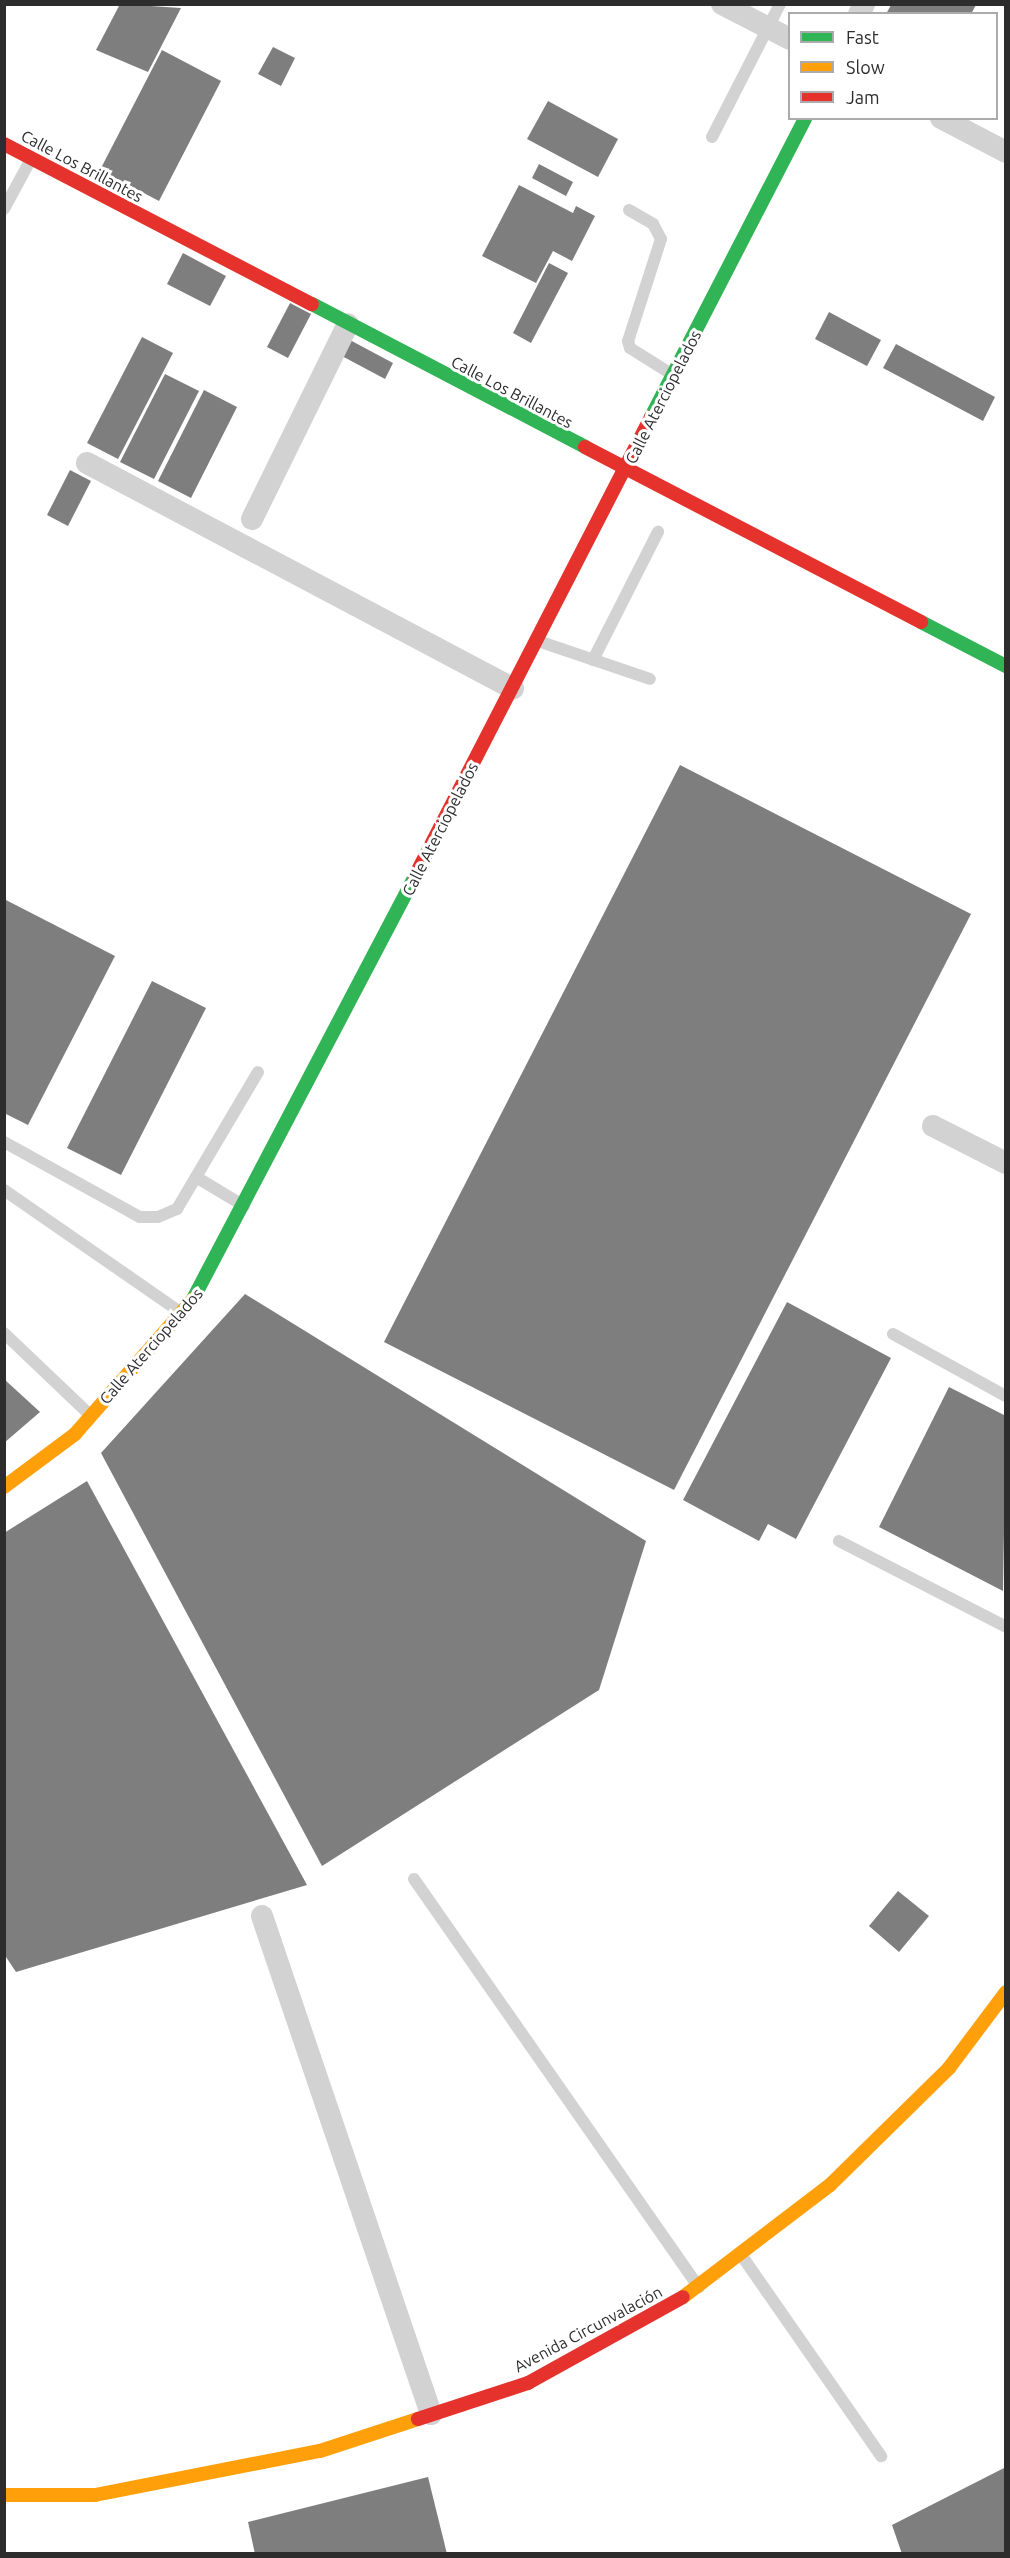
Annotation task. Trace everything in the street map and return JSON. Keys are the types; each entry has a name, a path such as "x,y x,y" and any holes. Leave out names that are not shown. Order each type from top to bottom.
{"street":[{"path":"722,4 788,38"},
{"name":"Calle Aterciopelados","path":"4,1487 75,1434 203,1288 626,470 804,120"},
{"path":"945,120 1005,152"},
{"name":"Calle Los Brillantes","path":"4,144 1005,666"},
{"path":"252,519 348,324"},
{"path":"87,463 513,689"},
{"path":"933,1126 1005,1163"},
{"path":"262,1916 431,2414"},
{"name":"Avenida Circunvalación","path":"4,2495 95,2495 320,2451 528,2383 699,2288 830,2186 949,2068 1005,1992"}],"lane":[{"path":"712,137 780,4"},
{"path":"4,209 31,158"},
{"path":"629,210 653,224 661,239 628,341 630,348 674,376"},
{"path":"593,660 658,532"},
{"path":"538,640 650,679"},
{"path":"4,1142 140,1217 159,1217 177,1209 258,1072"},
{"path":"196,1177 245,1206"},
{"path":"4,1190 181,1313"},
{"path":"4,1333 91,1416"},
{"path":"893,1334 1005,1396"},
{"path":"839,1541 1005,1627"},
{"path":"414,1879 699,2288"},
{"path":"741,2255 881,2456"}],"building":[{"path":"120,4 181,8 148,72 96,50"},
{"path":"891,5 976,5 972,12 887,12"},
{"path":"273,47 295,58 281,86 258,74"},
{"path":"162,50 221,81 159,201 100,170"},
{"path":"548,101 618,139 598,177 527,139"},
{"path":"539,164 573,182 566,196 532,178"},
{"path":"519,185 573,213 576,206 595,216 572,261 553,251 536,283 482,256"},
{"path":"183,253 226,276 210,306 167,284"},
{"path":"549,263 568,273 531,343 513,333"},
{"path":"290,303 311,314 288,358 267,347"},
{"path":"829,312 881,340 867,366 815,339"},
{"path":"142,337 173,353 118,459 87,443"},
{"path":"348,339 393,363 385,379 340,355"},
{"path":"896,344 995,397 983,421 883,368"},
{"path":"165,374 199,391 154,479 120,462"},
{"path":"204,390 237,407 191,498 158,481"},
{"path":"70,470 91,481 68,526 47,515"},
{"path":"680,765 971,914 674,1490 384,1342"},
{"path":"4,899 115,956 28,1125 4,1113"},
{"path":"152,981 206,1008 121,1175 67,1148"},
{"path":"245,1294 646,1541 599,1690 322,1866 101,1453"},
{"path":"787,1302 891,1358 796,1539 768,1524 759,1541 683,1500"},
{"path":"4,1379 40,1412 4,1443"},
{"path":"949,1387 1006,1416 1003,1591 879,1527"},
{"path":"87,1481 307,1885 16,1972 4,1954 4,1533"},
{"path":"898,1891 929,1916 899,1952 869,1926"},
{"path":"1006,2467 1006,2554 902,2554 892,2525"},
{"path":"428,2477 447,2554 255,2554 248,2522"}],"traffic: fast":[{"path":"651,417 804,120"},
{"path":"312,304 585,447"},
{"path":"921,622 1006,666"},
{"path":"193,1299 415,876"}],"traffic: slow":[{"path":"4,1487 75,1434 193,1299"},
{"path":"683,2297 830,2185 949,2068 1006,1992"},
{"path":"4,2495 95,2495 320,2451 418,2419"}],"traffic: jam":[{"path":"4,144 312,304"},
{"path":"415,876 651,417"},
{"path":"585,447 921,622"},
{"path":"418,2419 528,2383 683,2297"}]}
